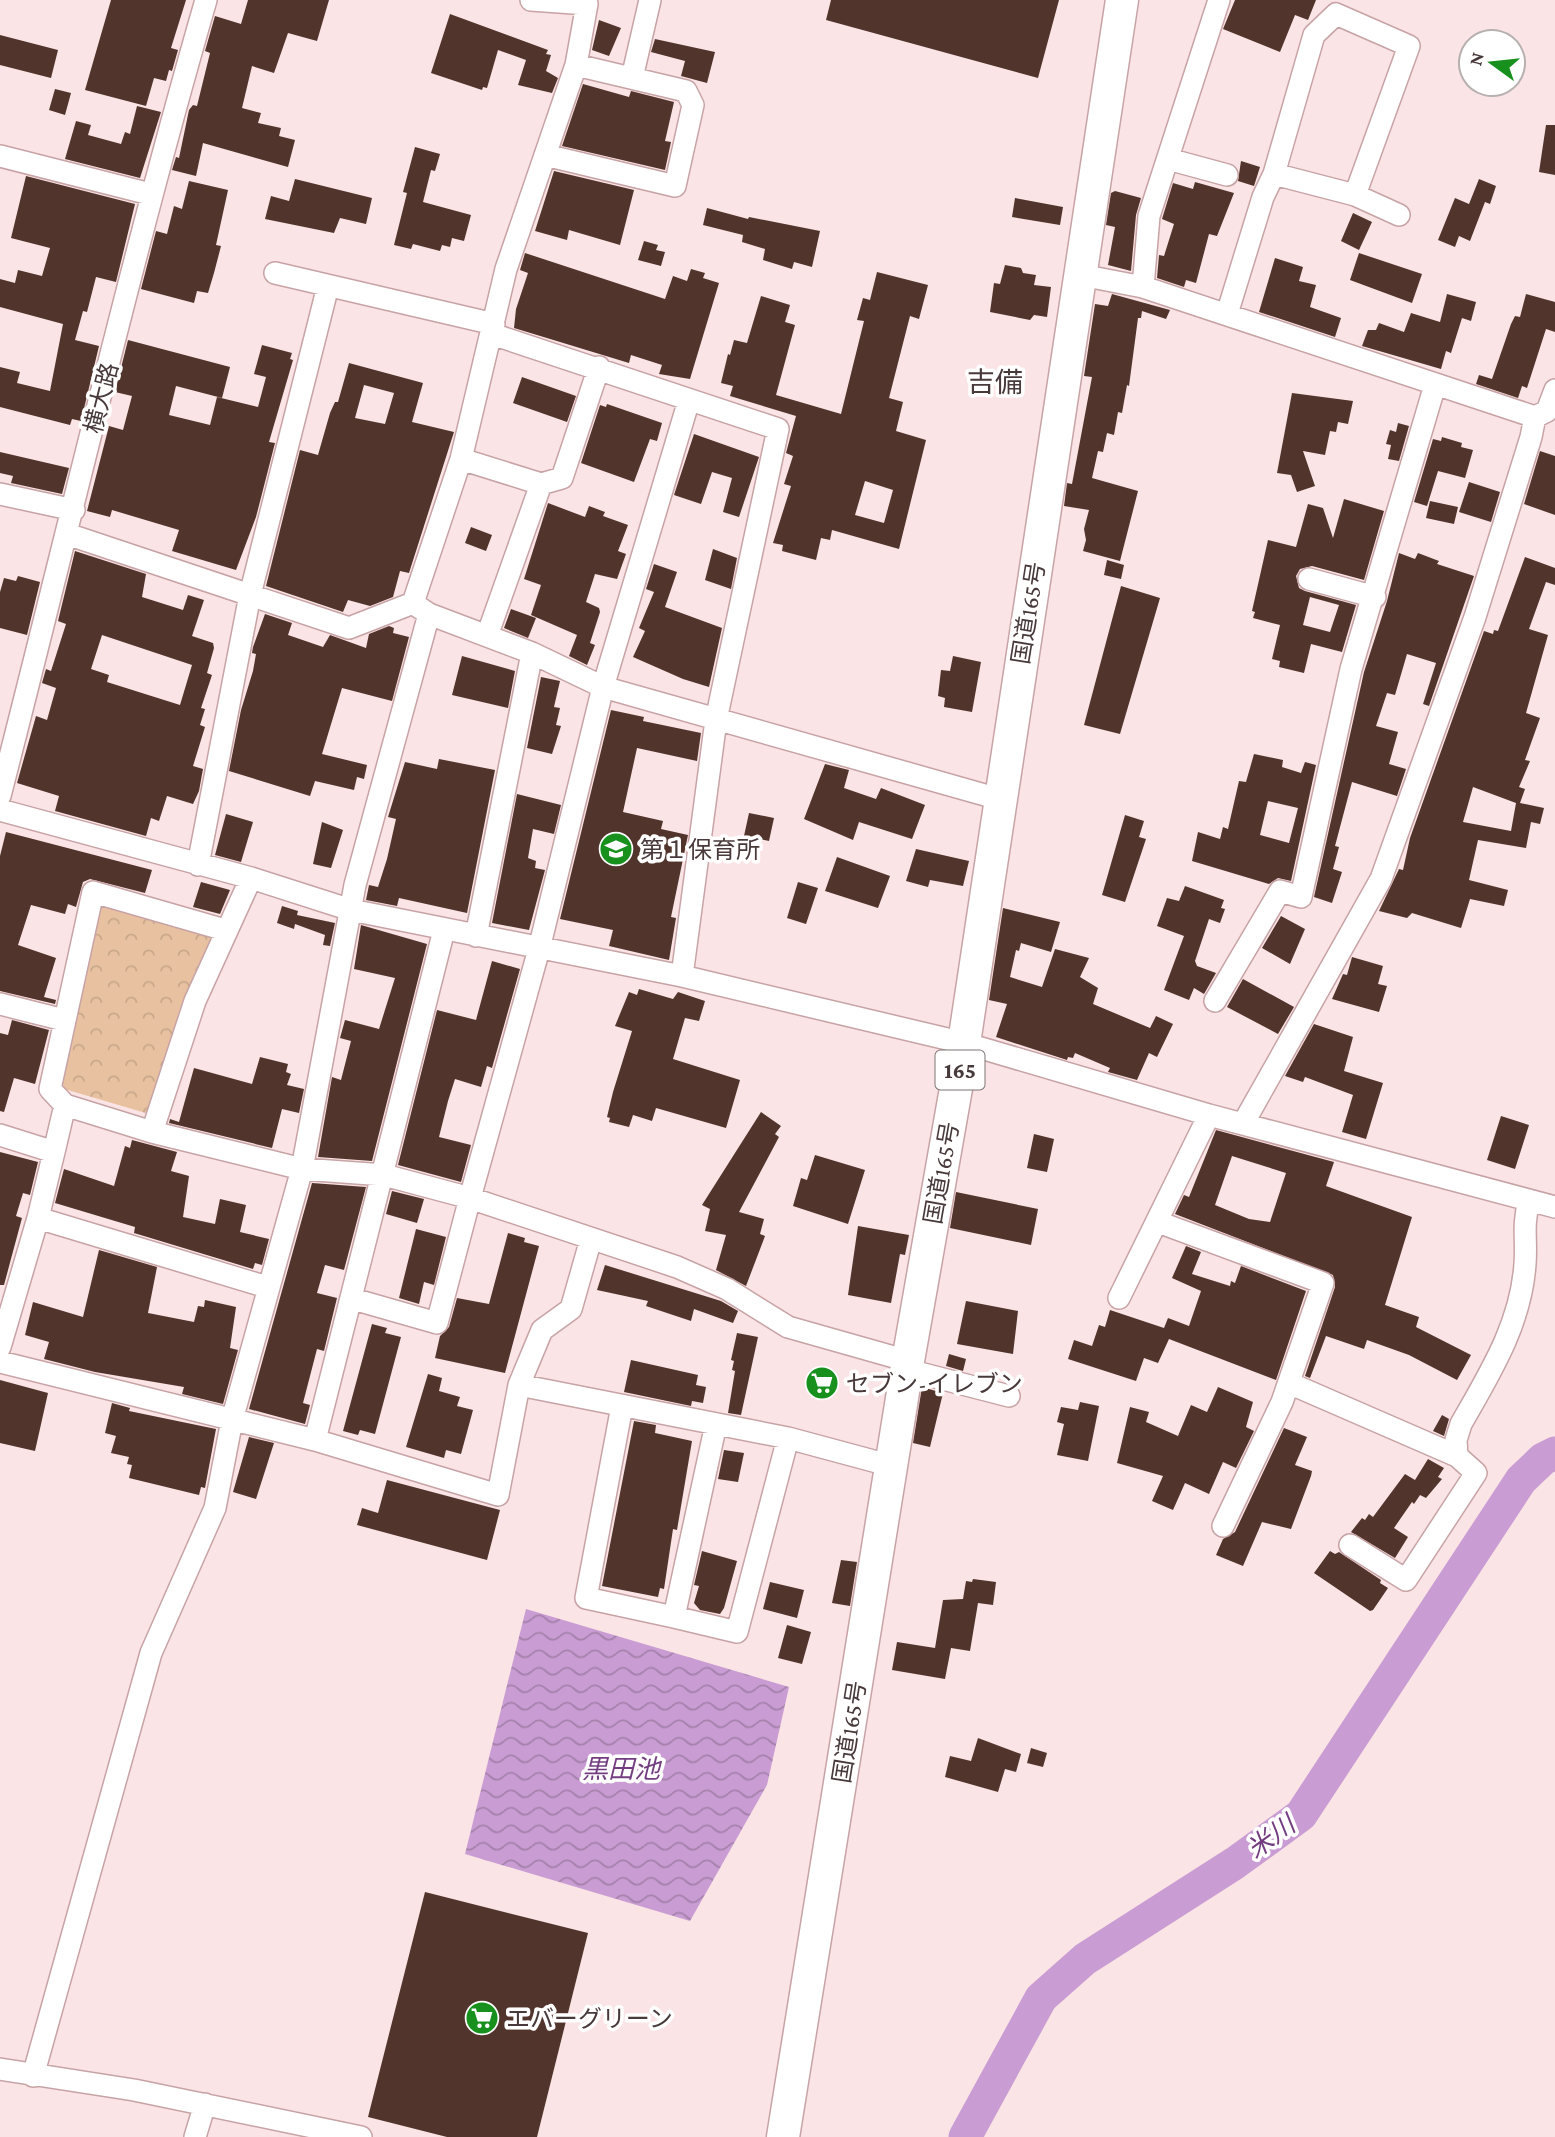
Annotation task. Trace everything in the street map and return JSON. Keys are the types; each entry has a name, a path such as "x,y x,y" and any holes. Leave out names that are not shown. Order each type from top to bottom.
{"highway":[{"name":"国道165号","path":"783,2137 908,1366 964,1043 1122,0"}],"street":[{"name":"横大路","path":"0,796 74,510 150,194 206,0"},
{"path":"33,2076 151,1653 215,1508 232,1420 302,1169 351,910 421,608 461,459 506,269 576,65 585,2 530,0"},
{"path":"632,78 650,0"},
{"path":"1143,287 1149,216 1219,0"},
{"path":"1227,314 1263,197 1274,174 1314,36 1336,14 1409,46 1355,195"},
{"path":"545,155 675,186 693,105 686,91 576,65"},
{"path":"0,156 150,194"},
{"path":"1168,159 1227,175"},
{"path":"1274,174 1355,195 1399,215"},
{"path":"275,273 493,329 689,400 778,429 716,720 682,976"},
{"path":"1081,275 1143,287 1314,346 1535,417 1546,411 1555,390"},
{"path":"198,865 250,595 328,286"},
{"path":"461,459 541,484 562,478 599,368"},
{"path":"1215,1001 1280,891 1301,897 1351,669 1375,597 1435,384"},
{"path":"353,1299 437,1323 539,949 603,687 689,400"},
{"path":"1244,1122 1381,879 1475,617 1531,438 1535,417"},
{"path":"487,636 541,484"},
{"path":"0,494 74,510"},
{"path":"67,534 349,628 421,608 532,653 603,687 999,799"},
{"path":"1309,579 1375,597"},
{"path":"476,936 532,653"},
{"path":"0,810 251,878 351,910 682,976 964,1043 1209,1115 1244,1122 1555,1207"},
{"path":"152,1132 195,1001 225,930 251,878"},
{"path":"225,930 93,892 50,1089 65,1105 152,1132 302,1169 384,1175 470,1198 677,1267 727,1289 788,1327 1009,1396"},
{"path":"315,1440 353,1299 444,930"},
{"path":"0,1004 64,1020"},
{"path":"0,1347 38,1219 65,1105"},
{"path":"1119,1298 1209,1115"},
{"path":"0,1135 54,1152"},
{"path":"1457,1456 1456,1440 1461,1424 1513,1326 1525,1264 1523,1225 1529,1200"},
{"path":"38,1219 267,1287"},
{"path":"1157,1222 1323,1283 1289,1383 1223,1526"},
{"path":"0,1362 315,1440 498,1494 519,1385 542,1330 571,1309 591,1239"},
{"path":"1289,1383 1457,1456 1476,1473 1406,1580 1350,1545"},
{"path":"519,1385 788,1438 892,1466"},
{"path":"622,1406 586,1598 737,1632 788,1438"},
{"path":"674,1617 716,1424"},
{"path":"0,2069 134,2090 361,2137"},
{"path":"195,2137 205,2104"}],"green space":[{"path":"99,901 216,933 149,1114 61,1088 58,1083"}],"water":[{"name":"黒田池","path":"526,1609 789,1687 767,1785 690,1921 465,1854"}],"building":[{"path":"111,0 186,0 171,48 178,50 172,71 169,70 166,81 154,78 146,106 85,90"},
{"path":"248,0 329,0 317,41 288,33 274,73 252,66 242,108 261,113 258,123 281,128 279,136 295,140 288,167 203,143 196,176 172,170 176,157 179,158 189,110 193,105 197,106 210,53 205,51 215,16 241,24"},
{"path":"831,0 1059,0 1038,78 826,20"},
{"path":"1235,0 1316,0 1308,20 1295,15 1280,52 1223,29"},
{"path":"450,14 548,50 546,54 551,55 546,71 558,78 552,93 518,85 526,60 498,50 487,88 483,87 482,90 431,73"},
{"path":"599,20 621,28 609,56 592,50"},
{"path":"0,35 58,50 51,78 0,65"},
{"path":"655,39 715,52 707,83 681,76 685,61 651,52"},
{"path":"583,84 629,97 631,91 674,102 665,141 671,142 665,170 562,146"},
{"path":"55,89 71,93 65,115 49,110"},
{"path":"137,106 161,112 140,178 65,159 76,121 91,125 88,135 121,144 125,132 130,134"},
{"path":"1546,125 1555,125 1555,175 1539,172"},
{"path":"415,147 440,154 435,171 431,170 423,202 471,215 464,241 452,238 450,247 442,245 440,251 413,244 411,249 394,245 407,193 403,192"},
{"path":"1241,161 1260,167 1254,186 1238,181"},
{"path":"554,171 634,190 620,245 569,230 567,240 535,231"},
{"path":"26,176 135,204 116,282 96,277 87,312 83,311 75,340 99,346 81,421 72,419 70,425 0,407 0,367 20,372 17,383 50,391 63,324 0,307 0,279 15,283 18,270 42,276 50,248 11,238"},
{"path":"295,179 372,198 366,224 340,218 334,233 265,219 271,196 289,201"},
{"path":"1479,179 1496,186 1490,204 1485,202 1470,241 1459,236 1455,247 1438,240 1455,198 1469,204"},
{"path":"189,181 228,190 216,245 221,246 208,293 197,291 194,303 141,289 156,231 167,234 174,206 182,209"},
{"path":"1195,182 1234,193 1217,236 1209,234 1196,283 1186,280 1184,287 1157,278 1159,255 1164,256 1174,224 1162,219 1173,183 1193,189"},
{"path":"1115,191 1141,198 1136,215 1131,271 1108,265 1115,227 1106,225 1111,193"},
{"path":"1015,198 1063,207 1060,225 1012,217"},
{"path":"707,208 748,219 749,217 820,231 812,267 794,262 792,269 763,260 765,249 742,242 743,235 703,225"},
{"path":"1353,213 1372,222 1359,250 1341,241"},
{"path":"644,241 658,245 656,250 665,252 661,266 638,260"},
{"path":"525,253 665,299 673,276 687,281 691,269 705,273 703,278 719,283 690,379 659,374 662,365 631,355 629,363 514,328 516,309 528,273 520,270"},
{"path":"1359,253 1422,274 1412,303 1350,280"},
{"path":"1275,258 1303,267 1299,281 1316,285 1310,307 1341,318 1335,337 1259,312"},
{"path":"1005,265 1036,275 1034,285 1051,287 1047,317 1034,315 1030,320 990,312 994,283 1000,284"},
{"path":"877,272 928,285 919,319 910,316 889,398 903,402 896,431 926,440 899,549 832,530 830,540 821,538 816,560 782,551 783,545 773,543 791,486 784,484 793,456 786,453 796,416 730,396 733,386 721,383 728,354 730,355 734,340 747,343 761,296 790,305 785,322 795,325 776,395 841,414 864,321 857,320 863,298 870,300","holes":["865,481 893,490 884,523 855,515"]},
{"path":"1112,294 1170,310 1166,319 1142,311 1141,318 1138,318 1129,386 1127,385 1122,413 1118,412 1114,435 1107,433 1103,452 1098,451 1092,478 1138,491 1120,561 1083,551 1086,540 1084,529 1089,510 1064,506 1067,483 1072,484 1092,377 1084,376 1095,304 1108,306"},
{"path":"1447,294 1476,302 1471,321 1462,318 1451,353 1446,351 1441,369 1362,346 1368,330 1376,330 1379,323 1404,332 1411,313 1440,322"},
{"path":"1526,294 1555,302 1555,332 1546,329 1527,388 1522,386 1518,398 1476,384 1479,375 1492,379 1511,324 1515,316 1520,317"},
{"path":"128,340 230,367 222,398 176,386 169,415 210,425 217,397 258,407 266,377 254,374 262,345 292,353 290,359 293,360 269,442 275,443 256,517 236,570 172,551 179,530 112,510 110,517 87,511 109,426 123,430 132,396 115,392"},
{"path":"349,363 423,383 412,422 454,432 409,573 400,571 393,597 370,606 348,600 343,612 266,586 300,450 318,455 330,413 335,402 338,402","holes":["364,385 394,393 385,424 355,418"]},
{"path":"522,377 576,396 567,422 513,403"},
{"path":"1292,393 1353,401 1348,424 1338,422 1336,432 1330,431 1325,455 1303,451 1315,486 1297,492 1291,475 1277,473"},
{"path":"607,404 662,423 657,441 650,439 634,482 581,463 600,405 606,407"},
{"path":"1398,423 1409,426 1399,461 1388,459 1391,445 1386,444 1390,430 1396,432"},
{"path":"694,434 759,457 739,517 723,512 732,478 712,472 701,504 674,495"},
{"path":"1442,437 1462,443 1461,447 1473,450 1465,478 1438,471 1427,506 1414,502 1433,439 1441,441"},
{"path":"1540,451 1555,456 1555,515 1524,504"},
{"path":"0,452 69,468 62,494 11,483 13,476 0,473"},
{"path":"1469,482 1500,492 1491,522 1459,512"},
{"path":"1344,499 1384,511 1364,580 1312,566 1300,569 1296,576 1299,588 1305,591 1356,605 1342,652 1311,644 1304,673 1279,667 1280,661 1272,659 1280,625 1253,618 1255,612 1252,611 1268,540 1296,547 1308,504 1323,508 1333,538","holes":["1310,597 1339,605 1330,632 1303,625"]},
{"path":"1430,501 1458,507 1454,524 1426,518"},
{"path":"548,503 585,517 589,506 605,512 603,516 628,525 618,551 626,554 617,579 595,574 586,602 599,608 600,612 590,643 595,645 587,665 569,656 577,635 531,615 541,585 524,579"},
{"path":"471,527 492,535 486,551 465,543"},
{"path":"713,549 737,558 731,589 705,580"},
{"path":"75,551 146,574 142,597 183,610 188,595 204,600 192,636 213,643 214,648 207,673 212,675 201,708 205,709 200,725 205,727 193,766 203,769 199,791 193,804 167,796 159,821 151,818 146,836 55,811 59,796 17,783 36,716 47,720 56,688 42,683 46,669 51,671 66,624 58,621","holes":["102,635 192,665 180,705 107,682 109,675 91,669"]},
{"path":"1399,553 1415,559 1418,553 1439,561 1437,564 1474,576 1429,706 1423,704 1436,663 1407,654 1395,695 1387,693 1376,726 1398,732 1389,764 1406,769 1397,796 1352,782 1335,846 1339,847 1333,869 1342,872 1332,903 1314,897 1364,672"},
{"path":"1525,557 1555,568 1555,585 1546,582 1529,629 1548,635 1526,713 1540,718 1525,760 1530,761 1519,787 1525,789 1520,803 1544,808 1540,824 1531,822 1526,848 1478,840 1469,880 1508,890 1504,906 1470,899 1461,928 1412,913 1407,918 1379,911 1399,869 1403,870 1410,838 1484,631 1493,634 1494,630 1498,631","holes":["1473,787 1516,803 1511,831 1463,822"]},
{"path":"1107,560 1124,565 1121,579 1104,575"},
{"path":"654,564 677,572 665,607 722,628 709,687 683,679 633,657 645,631 639,628 654,592 646,589"},
{"path":"18,576 40,582 27,635 0,628 0,592 4,578 16,581"},
{"path":"1121,586 1160,598 1120,734 1084,725"},
{"path":"511,609 536,618 528,638 504,628"},
{"path":"265,614 292,623 288,635 323,647 330,635 366,648 369,634 389,626 394,628 393,633 409,637 392,701 342,688 322,754 367,765 364,779 357,777 354,790 315,781 310,796 229,771 241,710 253,671 256,654 252,653 253,647"},
{"path":"462,656 515,671 508,708 452,695"},
{"path":"953,656 981,662 972,712 944,707 945,698 938,696 941,670 950,671"},
{"path":"541,677 560,681 554,707 560,708 556,725 561,726 552,754 527,748"},
{"path":"611,710 644,717 643,721 701,733 697,761 637,748 623,812 663,821 661,829 688,835 671,917 676,918 669,960 609,946 613,930 560,919"},
{"path":"1254,754 1283,760 1282,767 1301,773 1305,762 1316,765 1291,881 1278,878 1269,884 1192,861 1198,832 1220,839 1223,827 1228,829 1239,781 1246,782","holes":["1268,801 1298,808 1289,843 1260,835"]},
{"path":"439,759 495,770 467,913 399,898 397,906 366,900 369,885 378,887 387,859 396,819 388,817 405,762 437,769"},
{"path":"825,764 849,770 844,788 876,799 881,788 925,805 912,839 859,822 853,840 804,819"},
{"path":"517,794 561,805 554,834 533,829 528,858 536,861 535,868 545,870 529,930 492,923"},
{"path":"749,813 774,818 769,841 744,836"},
{"path":"226,814 253,822 241,862 215,855"},
{"path":"1125,815 1144,821 1139,837 1146,839 1125,902 1102,895"},
{"path":"322,822 343,830 331,868 313,864"},
{"path":"6,832 152,870 145,893 90,879 83,882 76,907 68,904 65,914 31,905 18,945 56,958 44,997 56,1000 55,1004 0,991 0,856"},
{"path":"916,849 969,861 963,886 930,880 928,887 906,881"},
{"path":"837,857 890,876 878,908 825,891"},
{"path":"201,882 230,890 220,914 193,907"},
{"path":"798,882 818,888 806,924 787,918"},
{"path":"1185,886 1224,900 1221,908 1225,909 1220,923 1209,919 1195,961 1197,966 1216,973 1204,994 1194,988 1189,1000 1164,990 1184,936 1157,926 1167,898 1179,901"},
{"path":"282,906 298,911 297,915 335,923 330,946 323,945 325,935 295,924 294,929 277,923"},
{"path":"1003,908 1060,922 1051,952 1021,943 1019,951 1016,950 1010,977 1042,987 1055,949 1089,958 1080,977 1098,988 1093,1004 1150,1028 1156,1016 1173,1024 1157,1057 1149,1053 1137,1080 1108,1072 1110,1068 1075,1053 1073,1058 1068,1057 1067,1060 996,1037 1007,1004 989,1000"},
{"path":"1281,916 1305,929 1290,964 1262,948"},
{"path":"361,925 427,944 372,1161 318,1157 332,1077 341,1080 351,1041 340,1038 345,1020 379,1029 395,978 354,969"},
{"path":"1352,957 1383,966 1378,984 1387,986 1379,1012 1332,999 1343,974 1347,975"},
{"path":"492,961 520,969 492,1068 487,1066 481,1087 455,1079 448,1101 439,1137 471,1145 461,1182 398,1165 437,1010 476,1020"},
{"path":"1243,979 1294,1007 1278,1034 1227,1007"},
{"path":"639,989 673,999 678,992 705,1001 699,1021 685,1018 673,1059 740,1080 726,1128 656,1108 652,1121 633,1115 629,1127 609,1122 610,1118 607,1117 613,1092 632,1031 615,1026 629,992 637,995"},
{"path":"12,1020 49,1030 35,1084 14,1078 4,1112 0,1111 0,1033 8,1035"},
{"path":"1314,1024 1353,1037 1344,1071 1383,1083 1366,1139 1342,1132 1353,1095 1305,1077 1303,1082 1285,1076"},
{"path":"260,1057 288,1064 286,1072 291,1074 287,1085 304,1089 299,1113 282,1109 272,1148 169,1123 170,1119 179,1122 194,1068 252,1084"},
{"path":"761,1112 781,1126 775,1134 779,1137 739,1212 764,1219 760,1234 765,1236 746,1286 716,1270 726,1235 705,1231 710,1209 702,1205"},
{"path":"1501,1116 1529,1125 1515,1169 1487,1160"},
{"path":"1216,1130 1334,1162 1326,1186 1412,1217 1385,1305 1419,1317 1416,1327 1471,1355 1457,1380 1409,1355 1367,1340 1364,1349 1326,1336 1310,1378 1305,1376 1335,1287 1333,1275 1175,1214 1184,1195 1189,1197","holes":["1232,1156 1286,1173 1270,1222 1249,1219 1215,1205"]},
{"path":"1034,1134 1054,1139 1047,1172 1027,1168"},
{"path":"132,1140 177,1152 171,1171 189,1176 183,1217 215,1224 220,1199 246,1205 240,1232 269,1239 262,1265 255,1263 253,1269 134,1233 135,1227 55,1203 64,1169 114,1186 125,1146 130,1148"},
{"path":"0,1152 38,1162 30,1195 23,1193 16,1216 22,1218 4,1285 0,1285"},
{"path":"815,1155 865,1170 848,1224 793,1206 801,1178 807,1180"},
{"path":"312,1183 366,1187 344,1270 325,1265 317,1293 337,1298 324,1351 317,1349 303,1403 310,1405 305,1424 249,1409"},
{"path":"392,1191 424,1199 417,1223 386,1214"},
{"path":"956,1192 1038,1209 1031,1245 950,1228"},
{"path":"858,1226 909,1235 905,1255 900,1254 891,1303 848,1295"},
{"path":"416,1229 446,1237 434,1285 424,1282 419,1304 399,1298"},
{"path":"508,1233 525,1238 524,1242 539,1246 505,1373 435,1358 440,1336 449,1327 457,1298 489,1304"},
{"path":"1186,1246 1201,1252 1192,1274 1230,1286 1231,1281 1235,1283 1241,1266 1306,1291 1276,1380 1169,1339 1158,1363 1144,1358 1136,1381 1068,1359 1074,1340 1092,1346 1099,1325 1105,1327 1110,1310 1164,1328 1168,1318 1189,1326 1201,1291 1172,1278"},
{"path":"99,1250 157,1267 148,1313 194,1322 198,1306 204,1307 205,1300 236,1307 230,1348 238,1350 223,1404 182,1394 184,1387 95,1372 44,1359 49,1342 25,1335 33,1302 83,1317"},
{"path":"605,1265 721,1301 738,1311 733,1323 694,1309 691,1321 646,1306 648,1301 597,1290"},
{"path":"966,1301 1018,1311 1013,1354 957,1344"},
{"path":"372,1324 387,1328 385,1333 401,1337 375,1434 360,1430 358,1435 343,1431"},
{"path":"737,1333 758,1337 741,1415 728,1413 735,1371 732,1370 734,1361 731,1360"},
{"path":"949,1354 966,1359 963,1371 946,1366"},
{"path":"631,1360 698,1375 696,1385 706,1387 703,1403 692,1401 691,1406 624,1392"},
{"path":"428,1374 442,1378 439,1391 460,1397 457,1406 473,1410 461,1454 446,1450 444,1458 406,1447"},
{"path":"0,1380 48,1393 35,1451 0,1443"},
{"path":"922,1387 943,1393 930,1447 913,1443"},
{"path":"1218,1387 1253,1402 1246,1427 1254,1431 1236,1468 1223,1462 1209,1494 1185,1483 1173,1510 1152,1501 1163,1476 1117,1463 1130,1407 1149,1412 1146,1422 1178,1436 1191,1405 1207,1412"},
{"path":"1080,1402 1099,1406 1088,1461 1057,1455 1064,1424 1057,1422 1061,1407 1078,1410"},
{"path":"112,1403 130,1408 129,1411 216,1429 205,1488 201,1487 199,1495 129,1478 132,1465 127,1464 129,1457 111,1453 116,1436 105,1433"},
{"path":"1442,1415 1449,1419 1444,1436 1433,1431"},
{"path":"634,1421 656,1425 655,1433 692,1441 677,1530 673,1529 664,1589 660,1588 658,1597 602,1586"},
{"path":"1284,1428 1307,1437 1295,1465 1312,1471 1291,1529 1262,1522 1243,1566 1216,1555 1223,1539 1235,1532"},
{"path":"249,1437 274,1443 256,1499 233,1492"},
{"path":"724,1450 744,1453 738,1482 718,1479"},
{"path":"1428,1459 1444,1468 1438,1477 1442,1479 1426,1498 1420,1495 1414,1504 1412,1502 1394,1528 1408,1537 1395,1558 1351,1532 1362,1518 1365,1520 1369,1514 1373,1517 1405,1474 1415,1480"},
{"path":"387,1480 500,1510 487,1560 357,1525 362,1508 378,1513"},
{"path":"702,1551 737,1561 720,1614 700,1610 694,1603 699,1586 694,1585"},
{"path":"1330,1551 1335,1554 1339,1552 1381,1580 1380,1583 1388,1588 1373,1610 1370,1611 1314,1573"},
{"path":"841,1560 857,1562 850,1606 832,1603"},
{"path":"973,1579 996,1582 993,1605 978,1603 970,1651 951,1648 945,1679 892,1670 897,1642 935,1648 943,1600 963,1599 966,1581 972,1582"},
{"path":"770,1582 804,1590 797,1618 763,1609"},
{"path":"787,1625 811,1632 802,1664 778,1658"},
{"path":"978,1738 1021,1754 1016,1772 1005,1769 998,1792 945,1777 950,1756 971,1761"},
{"path":"1031,1748 1047,1753 1043,1767 1027,1763"},
{"path":"425,1892 588,1933 537,2137 447,2137 368,2117"}],"waterway":[{"name":"米川","path":"965,2137 1041,1998 1085,1959 1235,1863 1301,1815 1521,1480 1543,1459 1555,1453"}],"place":[{"name":"第１保育所","path":"616,849"},
{"name":"セブン-イレブン","path":"822,1383"},
{"name":"エバーグリーン","path":"482,2018"}],"district":[{"name":"吉備","path":"995,382"}]}
